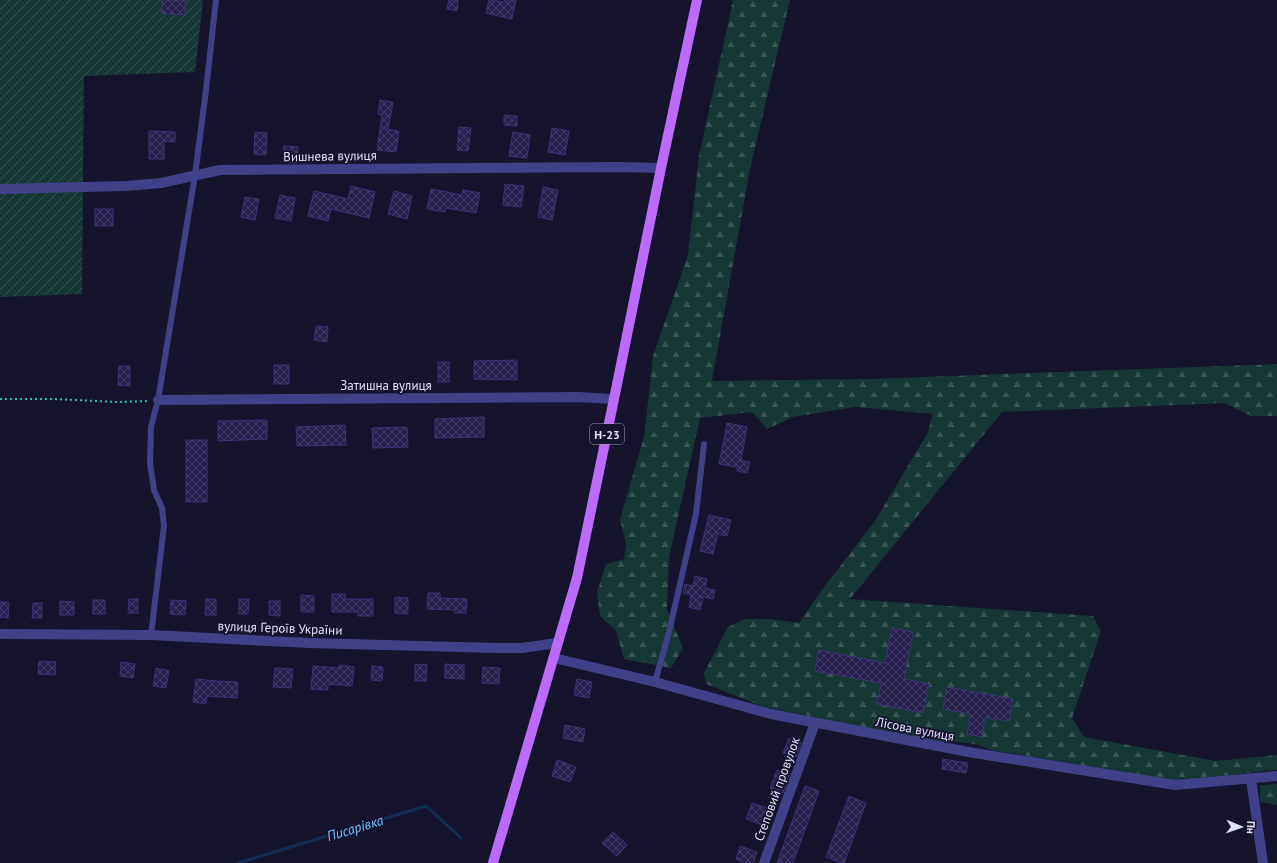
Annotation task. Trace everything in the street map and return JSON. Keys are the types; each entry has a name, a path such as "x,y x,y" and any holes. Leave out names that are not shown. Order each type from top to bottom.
{"main road":[{"name":"Н-23","path":"493,863 577,578 697,0"}],"street":[{"name":"Вишнева вулиця","path":"0,189 161,184 220,170 611,167 661,168"},
{"name":"Затишна вулиця","path":"158,400 578,397 614,399"},
{"name":"вулиця Героїв України","path":"0,634 151,635 318,643 497,648 521,648 558,643"},
{"name":"Лісова вулиця","path":"554,658 655,682 771,714 974,753 1175,785 1277,776"},
{"name":"Степовий провулок","path":"764,863 815,723"},
{"path":"1251,779 1263,863"}],"lane":[{"path":"151,635 164,526 162,508 154,490 150,463 151,427 158,400 196,176 216,0"},
{"path":"655,682 669,632 696,514 704,444"}],"path":[{"path":"0,399 53,399 118,402 158,400"}],"green space":[{"path":"0,0 203,0 195,72 84,76 82,294 0,297"},
{"path":"733,0 790,0 750,169 712,381 870,379 1277,364 1277,416 1251,416 1225,403 1002,412 850,599 1093,616 1101,631 1072,718 1084,737 1216,761 1277,755 1277,770 1175,781 991,750 978,745 966,743 940,743 761,706 706,684 704,673 728,627 745,619 770,619 799,623 821,591 875,521 927,434 933,414 855,407 793,417 767,429 752,412 700,418 669,557 667,609 683,648 671,668 624,659 616,631 600,616 597,593 606,564 624,559 626,544 620,519 644,437 653,356 688,255 699,156"},
{"path":"1277,784 1277,805 1260,802 1260,786"}],"building":[{"path":"162,0 185,0 185,15 162,13"},
{"path":"449,0 458,0 457,11 447,9"},
{"path":"489,0 505,2 505,0 516,0 512,19 486,13"},
{"path":"380,100 393,102 388,129 399,131 396,152 377,150 382,115 378,114"},
{"path":"504,115 517,116 517,126 504,125"},
{"path":"459,127 471,128 468,151 457,150"},
{"path":"552,128 569,131 565,155 548,152"},
{"path":"149,131 175,132 175,142 164,141 164,159 149,159"},
{"path":"255,132 267,133 266,155 254,154"},
{"path":"513,132 530,135 527,158 509,156"},
{"path":"284,146 298,147 297,163 283,162"},
{"path":"505,184 524,186 521,207 503,205"},
{"path":"351,186 375,192 369,218 331,209 328,221 308,216 314,191 348,199"},
{"path":"543,187 558,190 552,220 538,217"},
{"path":"431,189 462,195 463,190 480,193 476,213 446,208 445,212 427,209"},
{"path":"394,191 412,196 407,219 388,214"},
{"path":"280,195 295,198 291,221 275,218"},
{"path":"245,197 259,199 255,220 241,217"},
{"path":"95,209 113,209 113,226 95,226"},
{"path":"316,326 328,327 327,342 314,340"},
{"path":"517,360 517,380 474,379 474,361"},
{"path":"438,362 449,362 449,382 438,382"},
{"path":"274,365 289,365 289,384 274,384"},
{"path":"119,366 130,366 130,386 118,385"},
{"path":"484,417 484,437 435,438 435,419"},
{"path":"267,420 267,439 218,441 218,421"},
{"path":"727,423 747,427 741,460 750,462 747,473 737,471 737,467 719,464"},
{"path":"345,425 346,445 297,446 296,427"},
{"path":"407,427 408,447 373,448 372,428"},
{"path":"186,440 207,440 207,502 186,502"},
{"path":"709,515 731,520 727,536 718,534 713,554 700,551"},
{"path":"695,576 707,579 705,588 715,590 713,599 703,597 700,610 689,607 691,595 683,593 685,584 693,586"},
{"path":"428,593 440,593 440,598 467,599 466,613 454,613 454,610 427,609"},
{"path":"332,594 345,594 345,599 373,599 373,616 358,616 358,612 332,612"},
{"path":"301,595 314,596 314,612 301,612"},
{"path":"395,597 408,598 408,614 395,613"},
{"path":"129,599 138,599 138,613 128,613"},
{"path":"206,599 216,599 216,615 205,615"},
{"path":"239,599 249,599 248,614 239,614"},
{"path":"93,600 105,600 105,614 93,614"},
{"path":"171,600 186,601 185,615 170,614"},
{"path":"60,601 74,602 74,615 60,615"},
{"path":"269,601 280,601 280,616 269,615"},
{"path":"0,602 9,602 8,618 0,617"},
{"path":"33,603 42,603 42,618 32,618"},
{"path":"892,628 913,632 904,679 929,684 923,713 877,704 881,683 815,671 819,650 885,663"},
{"path":"39,661 56,662 55,675 38,674"},
{"path":"121,662 135,664 133,678 120,676"},
{"path":"415,664 427,665 426,681 415,681"},
{"path":"445,664 464,665 464,679 445,678"},
{"path":"340,665 354,667 352,686 328,684 328,690 311,689 313,666 339,668"},
{"path":"372,666 383,667 382,681 371,680"},
{"path":"483,667 500,668 499,684 482,683"},
{"path":"156,668 169,671 166,688 153,686"},
{"path":"275,668 293,669 291,688 273,687"},
{"path":"196,679 238,682 237,698 207,696 206,704 193,702"},
{"path":"577,679 592,682 589,698 574,695"},
{"path":"947,687 1013,699 1009,721 985,717 982,737 967,734 971,714 943,709"},
{"path":"565,725 585,729 583,742 563,738"},
{"path":"789,738 801,743 796,757 783,753"},
{"path":"943,759 968,763 966,773 942,769"},
{"path":"557,760 576,767 570,782 552,776"},
{"path":"777,770 789,775 783,793 770,788"},
{"path":"805,786 819,791 793,863 777,863"},
{"path":"849,796 866,803 844,863 842,863 826,857"},
{"path":"752,803 773,810 767,827 746,819"},
{"path":"613,832 627,845 617,856 602,843"},
{"path":"740,846 757,852 753,863 746,863 736,859"}],"waterway":[{"name":"Писарівка","path":"238,863 426,806 461,838"}]}
